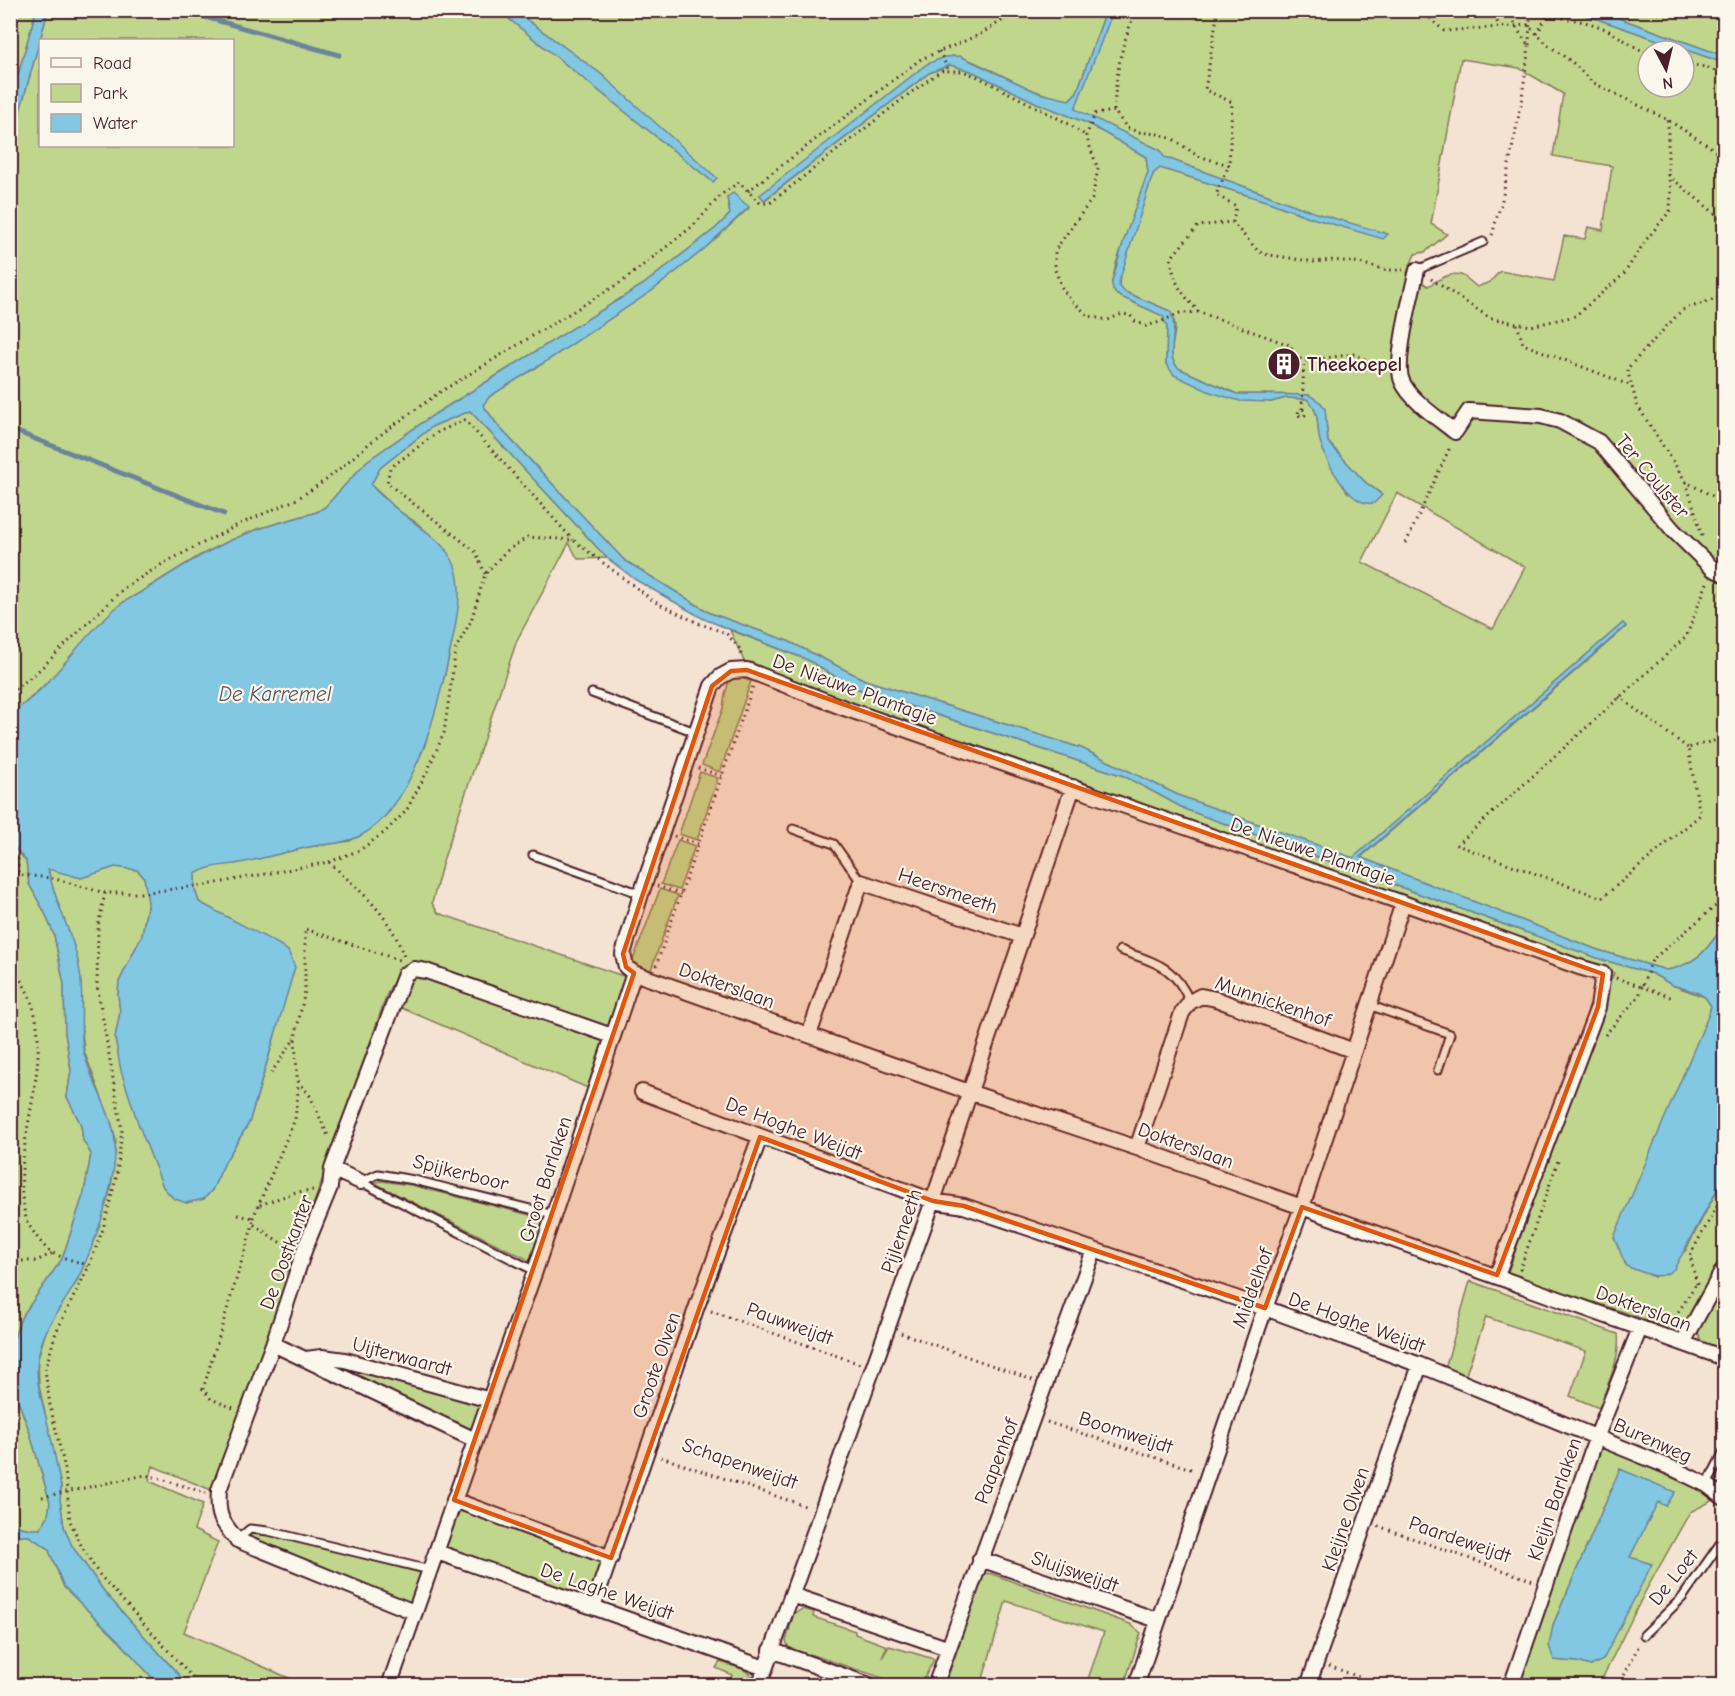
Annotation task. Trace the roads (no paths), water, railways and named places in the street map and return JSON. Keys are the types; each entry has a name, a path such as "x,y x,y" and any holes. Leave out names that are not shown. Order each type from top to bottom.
{"street":[{"name":"Ter Coulster","path":"1417,270 1400,364 1401,380 1420,404 1455,432 1469,411 1541,416 1577,429 1599,442 1673,530 1719,571"},
{"name":"De Nieuwe Plantagie","path":"695,732 712,686 720,677 731,671 752,672 844,708 1403,903 1579,968 1604,974 1598,1007 1497,1275"},
{"path":"634,973 626,966 623,954 695,732"},
{"name":"Pijlemeeth","path":"759,1686 933,1201 1073,787"},
{"path":"809,1035 861,882"},
{"name":"Heersmeeth","path":"861,882 1022,936"},
{"name":"Middelhof","path":"1136,1686 1265,1308 1302,1207 1403,903"},
{"name":"De Oostkanter","path":"237,1540 225,1526 218,1510 219,1490 273,1344 305,1248 330,1187 332,1169 338,1152 405,974 414,969 426,971 612,1036"},
{"name":"Dokterslaan","path":"634,973 1497,1275 1725,1358"},
{"name":"Groot Barlaken","path":"389,1686 535,1271 634,973"},
{"name":"Munnickenhof","path":"1137,1148 1182,1013 1190,1002 1201,996 1216,999 1354,1051"},
{"name":"De Hoghe Weijdt","path":"642,1092 933,1201 964,1206 1265,1308 1420,1365 1597,1436"},
{"name":"Groote Olven","path":"593,1607 697,1306 759,1137"},
{"path":"332,1169 361,1182"},
{"name":"Paapenhof","path":"934,1686 946,1648 1034,1418 1094,1250"},
{"path":"1683,1343 1725,1268"},
{"name":"Kleijn Barlaken","path":"1511,1686 1597,1436 1640,1328"},
{"name":"Uijterwaardt","path":"273,1344 475,1440"},
{"name":"Uijterwaardt","path":"304,1359 322,1357 345,1360 489,1400"},
{"name":"Kleijne Olven","path":"1308,1686 1420,1365"},
{"name":"Burenweg","path":"1597,1436 1674,1469 1707,1485 1725,1498"},
{"name":"De Laghe Weijdt","path":"454,1500 611,1558"},
{"path":"237,1540 414,1612"},
{"name":"De Laghe Weijdt","path":"437,1552 765,1668"},
{"name":"Sluijsweijdt","path":"980,1559 1157,1620"},
{"path":"792,1594 946,1648"},
{"path":"771,1650 872,1686"}],"lane":[{"path":"1417,270 1484,242"},
{"path":"592,693 695,732"},
{"path":"793,829 834,844 861,882"},
{"path":"532,855 643,888"},
{"path":"1120,950 1161,964 1184,989 1190,1002"},
{"path":"1370,1005 1450,1034 1438,1070"},
{"name":"Spijkerboor","path":"361,1182 378,1174 414,1180 554,1215"},
{"path":"361,1182 535,1271"},
{"path":"1707,1485 1725,1451"},
{"path":"237,1540 250,1529 268,1531 430,1570"},
{"name":"De Loet","path":"1644,1635 1682,1598 1725,1538"}],"water":[{"path":"36,11 48,11 11,143 11,100"},
{"path":"499,11 515,11 601,74 717,178 713,182"},
{"path":"1106,11 1113,11 1075,109 1160,150 1164,157 1316,213 1388,234 1383,239 1160,168 1153,174 1119,282 1119,286 1125,292 1170,311 1174,327 1172,358 1180,369 1237,394 1309,395 1321,403 1325,409 1328,442 1364,481 1382,495 1374,503 1365,503 1356,498 1333,471 1320,441 1316,414 1307,399 1286,398 1271,402 1240,401 1210,392 1174,375 1166,364 1167,327 1163,316 1117,295 1113,290 1112,282 1123,243 1148,172 1146,157 1087,123 1037,103 971,71 950,65 929,73 764,200 760,195 927,64 945,57 960,56 1039,93 1069,100 1077,92"},
{"path":"1574,11 1599,11 1677,39 1655,39"},
{"path":"1696,46 1724,56 1724,63 1696,53"},
{"name":"De Karremel","path":"733,193 749,207 703,250 653,290 490,396 483,405 499,427 624,560 710,613 788,641 865,680 1081,748 1180,796 1353,858 1623,623 1626,626 1360,857 1598,950 1666,970 1682,966 1702,954 1724,928 1724,1177 1674,1269 1657,1276 1626,1266 1614,1237 1709,1014 1711,1006 1705,997 1672,985 1653,974 1600,959 1187,810 1124,776 852,687 808,660 704,619 636,580 607,558 470,411 433,426 380,468 371,485 380,495 438,541 455,566 459,585 455,627 431,725 409,780 395,804 378,823 358,837 204,869 195,874 195,890 199,902 280,945 288,951 295,967 249,1123 226,1160 212,1190 204,1199 186,1203 173,1198 163,1187 121,1071 115,1038 120,1012 119,982 142,935 148,902 144,877 137,870 115,867 81,878 48,869 77,959 81,982 83,1049 109,1115 115,1143 115,1157 106,1204 89,1253 76,1282 44,1336 38,1358 38,1383 61,1487 60,1500 64,1527 72,1546 106,1594 188,1685 159,1685 120,1642 64,1587 48,1548 29,1536 11,1534 11,1525 40,1529 48,1516 50,1502 29,1430 11,1386 11,1355 14,1338 21,1318 62,1259 84,1193 91,1154 83,1140 81,1125 67,1097 71,1070 65,1033 64,984 54,935 29,884 26,861 11,843 11,713 40,690 90,633 121,604 227,542 264,527 317,512 325,507 367,461 435,414 644,284 716,228 730,214 727,197"},
{"path":"1620,1469 1675,1492 1666,1506 1658,1502 1630,1557 1652,1564 1603,1660 1591,1666 1554,1660 1549,1646 1553,1625"}],"waterway":[{"path":"180,10 339,55"},
{"path":"10,429 224,514"}],"place":[{"name":"Theekoepel","path":"1284,364"}]}
